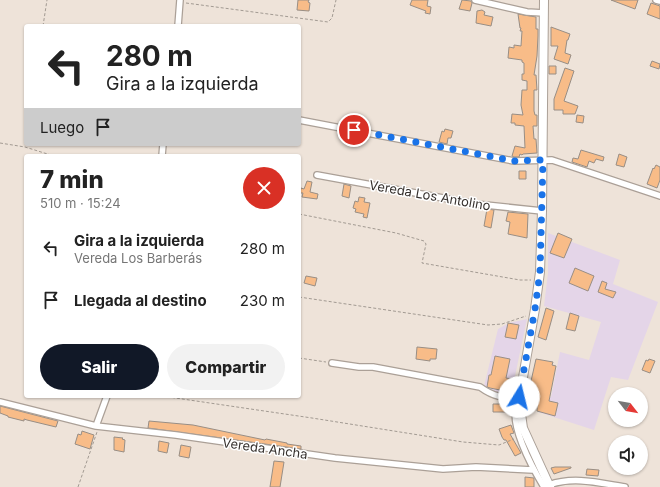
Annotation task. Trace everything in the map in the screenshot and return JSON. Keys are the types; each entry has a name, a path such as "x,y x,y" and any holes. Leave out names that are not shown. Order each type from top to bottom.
{"main road":[{"path":"544,0 543,160 540,280 519,398 524,428 548,486"}],"street":[{"path":"474,0 527,12 544,13"},
{"path":"656,0 660,1"},
{"path":"178,24 180,1"},
{"path":"301,120 514,161 552,160 660,196"},
{"name":"Vereda Los Antolino","path":"317,175 476,204 542,211"},
{"path":"332,364 373,367 480,387 491,394 519,398 515,405 515,417 520,437 533,470 548,486 563,480 576,480 625,487"},
{"path":"96,426 106,398"},
{"name":"Vereda Ancha","path":"0,402 96,426 176,434 343,459 443,468 533,470"}],"path":[{"path":"43,24 47,0"},
{"path":"180,1 328,22 332,18 336,0"},
{"path":"0,143 25,147 48,154"},
{"path":"301,214 396,233 424,241 426,244 422,263 520,280 540,280"},
{"path":"301,297 488,325 502,324 534,315"},
{"path":"301,358 332,364"},
{"path":"176,398 463,442 499,445 520,437"},
{"path":"78,487 97,430 96,426"}],"shaded area":[{"path":"548,233 620,260 613,284 658,302 628,380 611,377 594,430 538,412 536,394 551,397 560,352 589,360 601,322 544,306 548,273"},
{"path":"527,319 515,376 513,395 487,390 484,386 498,329 509,323"}],"building":[{"path":"298,0 309,0 309,11 297,10"},
{"path":"412,0 428,0 427,6 431,7 430,14 410,5"},
{"path":"462,0 471,1 470,11 459,9"},
{"path":"611,0 638,0 635,9"},
{"path":"651,3 660,6 660,19 647,14"},
{"path":"482,10 485,12 484,15 493,17 491,26 476,23 477,11"},
{"path":"518,14 536,17 536,29 538,29 537,56 534,75 536,75 537,90 534,90 534,111 535,115 537,115 537,126 533,126 537,153 520,154 519,157 514,157 512,156 515,146 525,148 524,126 511,123 512,114 523,115 521,105 522,90 527,90 527,81 522,80 522,74 524,74 524,63 522,60 508,58 509,47 514,48 514,45 521,46 522,31 520,31 521,28"},
{"path":"551,27 570,34 567,40 565,53 571,55 568,64 554,59 558,46 551,46"},
{"path":"652,61 660,64 659,69 650,66"},
{"path":"549,66 556,66 556,74 549,74"},
{"path":"565,68 574,71 564,101 578,106 575,114 563,114 563,110 554,110 554,99"},
{"path":"577,115 584,116 583,123 576,122"},
{"path":"445,129 453,131 451,138 448,138 447,144 439,142 442,131 444,132"},
{"path":"581,150 604,157 603,161 596,159 594,163 589,161 587,167 572,162 573,158 578,159"},
{"path":"619,154 627,157 624,167 616,165"},
{"path":"656,165 660,167 660,180 657,188 647,184 653,168 654,169"},
{"path":"519,171 526,171 526,179 519,179"},
{"path":"307,181 312,182 310,192 318,194 317,199 302,197 303,193 301,193 301,188 304,189"},
{"path":"344,184 351,186 349,198 342,196"},
{"path":"359,197 365,198 364,202 370,203 367,218 363,217 364,214 355,212 356,209 353,208 355,201 358,202"},
{"path":"487,209 494,210 491,228 484,226"},
{"path":"508,212 528,214 527,238 508,234 510,222 506,221"},
{"path":"558,233 572,239 564,258 550,253"},
{"path":"575,268 594,276 588,291 569,283"},
{"path":"306,276 317,278 315,286 304,283"},
{"path":"602,281 607,283 605,289 616,292 613,298 598,292"},
{"path":"546,308 554,311 546,340 538,337"},
{"path":"570,313 579,316 575,331 566,329"},
{"path":"508,323 519,325 516,339 505,337"},
{"path":"417,347 437,349 436,359 430,359 430,361 416,359"},
{"path":"495,356 510,359 506,378 512,379 510,392 487,387"},
{"path":"536,359 553,362 552,365 556,366 549,401 558,403 555,416 537,411 538,393 529,390"},
{"path":"649,359 655,361 650,373 642,370 646,360 648,361"},
{"path":"493,404 506,404 506,412 493,412"},
{"path":"0,406 58,421 56,427 24,419 24,421 8,417 0,413"},
{"path":"149,421 193,425 301,446 301,449 148,428"},
{"path":"511,425 514,433 510,434 521,453 515,456 506,440 502,437 499,429"},
{"path":"82,431 94,435 90,449 75,444 78,434 81,435"},
{"path":"114,437 123,438 122,439 125,440 124,452 114,450"},
{"path":"159,441 169,443 167,453 158,451"},
{"path":"181,445 191,447 189,458 179,456"},
{"path":"274,461 284,462 280,487 270,487"},
{"path":"551,468 571,468 554,474"},
{"path":"587,469 599,470 598,476 586,475"},
{"path":"525,477 534,478 534,487 525,487"}],"route":[{"path":"354,130 514,161 521,162 543,160 540,272 519,397"}]}
